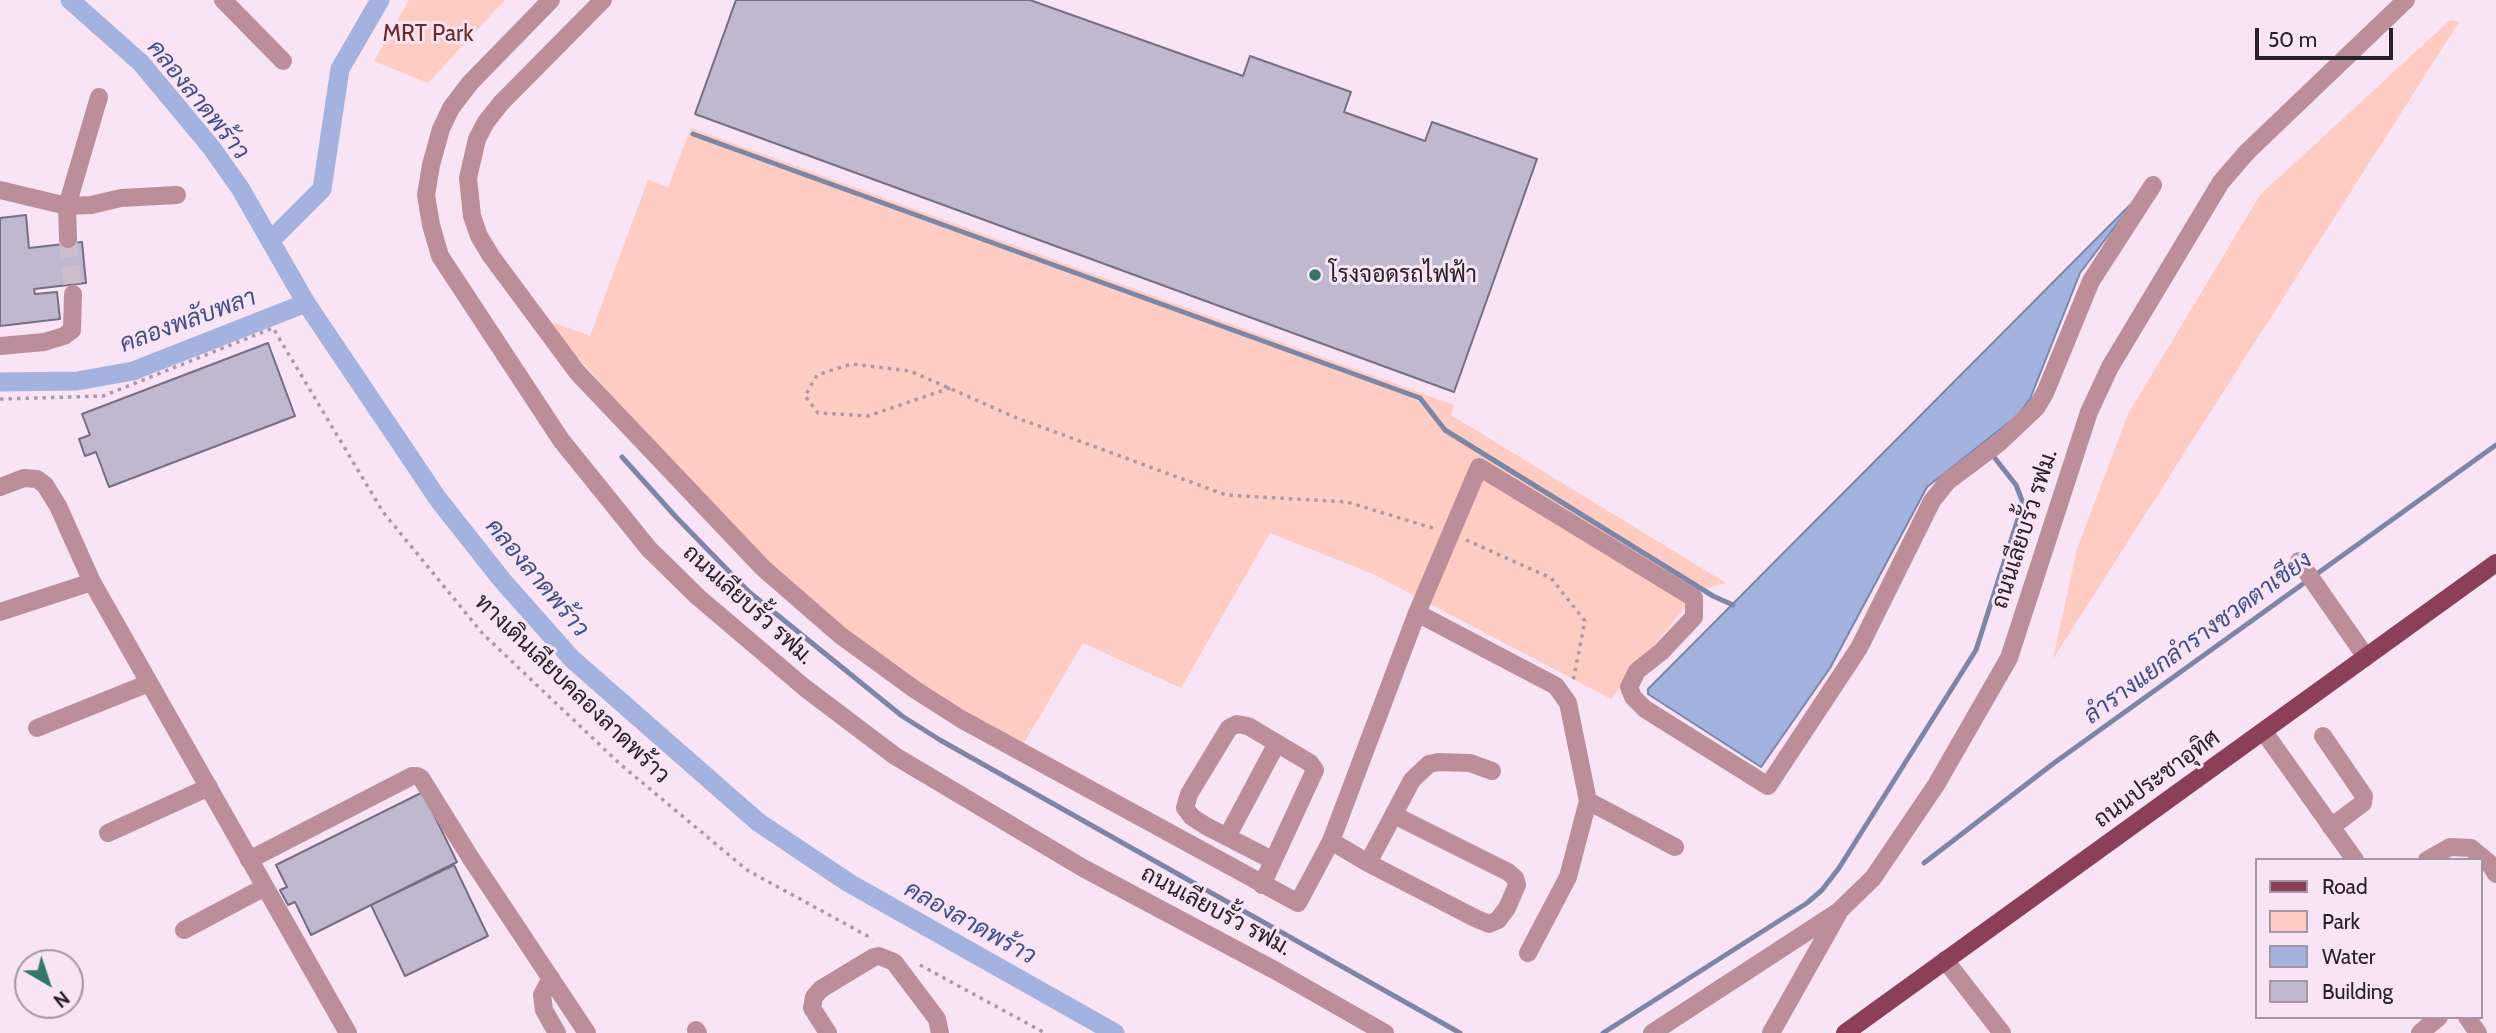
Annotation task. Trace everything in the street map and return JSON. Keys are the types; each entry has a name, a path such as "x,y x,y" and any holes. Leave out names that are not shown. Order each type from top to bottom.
{"main road":[{"name":"ถนนประชาอุทิศ","path":"1845,1033 2496,563"}],"street":[{"path":"223,0 283,61"},
{"name":"ถนนเลียบรั้ว รฟม.","path":"551,0 470,83 451,108 441,129 431,165 426,195 431,225 440,256 561,440 649,549 698,597 805,688 895,755 1083,868 1266,965 1385,1033"},
{"path":"603,0 486,122 477,139 468,178 472,216 479,236 577,372 763,568 840,635 914,689 961,719 1262,885 1298,902 1331,841 1417,613 1479,467 1694,598 1694,617 1661,652 1637,671 1629,687 1633,697 1645,709 1768,786 1859,648 1931,501 1948,481 1998,443 2036,408 2045,393 2091,281 2153,185"},
{"name":"ถนนเลียบรั้ว รฟม.","path":"1652,1033 1839,911 1873,878 1936,785 2008,658 2090,412 2110,367 2221,183 2246,152 2406,0"},
{"path":"68,239 67,206 99,97"},
{"path":"0,190 67,206 91,205 121,198 177,195"},
{"path":"0,346 44,342 64,336 72,330 73,294"},
{"path":"0,487 24,478 37,479 45,485 58,506 92,582 348,1033"},
{"path":"2307,572 2366,657"},
{"path":"0,612 92,582"},
{"path":"1417,613 1556,686 1568,704 1588,801 1568,877 1528,954"},
{"path":"37,728 149,683"},
{"path":"1262,885 1315,770 1310,763 1248,726 1234,725 1189,794 1185,808 1187,813 1227,837 1272,860"},
{"path":"2264,732 2354,858"},
{"path":"2323,736 2364,796 2363,803 2332,827"},
{"path":"1227,837 1277,743"},
{"path":"1367,863 1412,780 1429,764 1470,763 1492,771"},
{"path":"249,860 412,776 421,778 587,1033"},
{"path":"108,833 209,787"},
{"path":"1588,801 1675,847"},
{"path":"1331,841 1367,863 1489,924 1498,920 1507,908 1517,885 1515,878 1394,815"},
{"path":"2431,858 2450,847 2471,848 2489,863 2496,874"},
{"path":"184,930 265,887"},
{"path":"1771,1033 1839,911"},
{"path":"828,1033 812,1008 814,997 821,989 879,956 890,958 894,962 937,1019 940,1033"},
{"path":"1945,960 1997,1031"},
{"path":"551,978 542,995 544,1010 557,1033"},
{"path":"2420,1033 2437,1019"}],"path":[{"name":"ทางเดินเลียบคลองลาดพร้าว","path":"0,399 103,396 273,328 383,512 483,634 621,764 747,870 878,942"},
{"path":"950,388 868,416 818,413 805,396 817,375 851,364 910,371 950,388 1017,418 1226,495 1347,502 1451,533 1551,578 1586,621 1568,704"},
{"path":"914,961 1045,1033"}],"green space":[{"name":"MRT Park","path":"409,0 505,0 428,83 374,61"},
{"path":"2450,20 2459,22 2053,659 2077,549 2128,414 2260,195"},
{"path":"691,128 1454,405 1451,415 1726,583 1699,590 1611,699 1373,574 1270,533 1181,688 1083,643 1021,748 842,633 768,566 568,347 552,322 590,336 648,180 668,187"}],"water":[{"path":"2135,200 2080,273 2030,399 2017,416 1927,487 1830,668 1761,767 1648,694 1648,689"}],"building":[{"name":"โรงจอดรถไฟฟ้า","path":"736,0 1030,0 1243,76 1250,56 1351,92 1344,112 1425,141 1432,122 1537,159 1454,392 695,114"},
{"path":"26,215 29,248 82,242 86,283 34,289 35,294 57,292 60,319 0,326 0,218"},
{"path":"268,343 295,416 109,487 96,452 85,456 79,439 90,435 82,414"},
{"path":"423,792 457,862 311,935 295,902 288,905 280,890 287,887 276,865"},
{"path":"454,865 488,936 405,976 371,905"}],"waterway":[{"name":"คลองลาดพร้าว","path":"70,0 141,63 211,147 240,188 306,303 438,499 502,580 572,659 758,822 849,883 1115,1033"},
{"path":"271,240 322,189 340,69 380,0"},
{"path":"693,134 1420,398 1445,430 1713,596 1733,605"},
{"name":"คลองพลับพลา","path":"0,382 77,381 133,371 306,303"},
{"name":"ลำรางแยกลำรางชวดตาเชียง","path":"1924,863 2054,763 2496,445"},
{"path":"1603,1033 1807,903 1822,890 1839,868 1976,650 2023,503 2016,485 1990,452"},
{"path":"622,457 749,592 902,716 1460,1033"}],"tunnel":[{"path":"68,239 73,294"}],"place":[{"name":"โรงจอดรถไฟฟ้า","path":"1315,275"}]}
